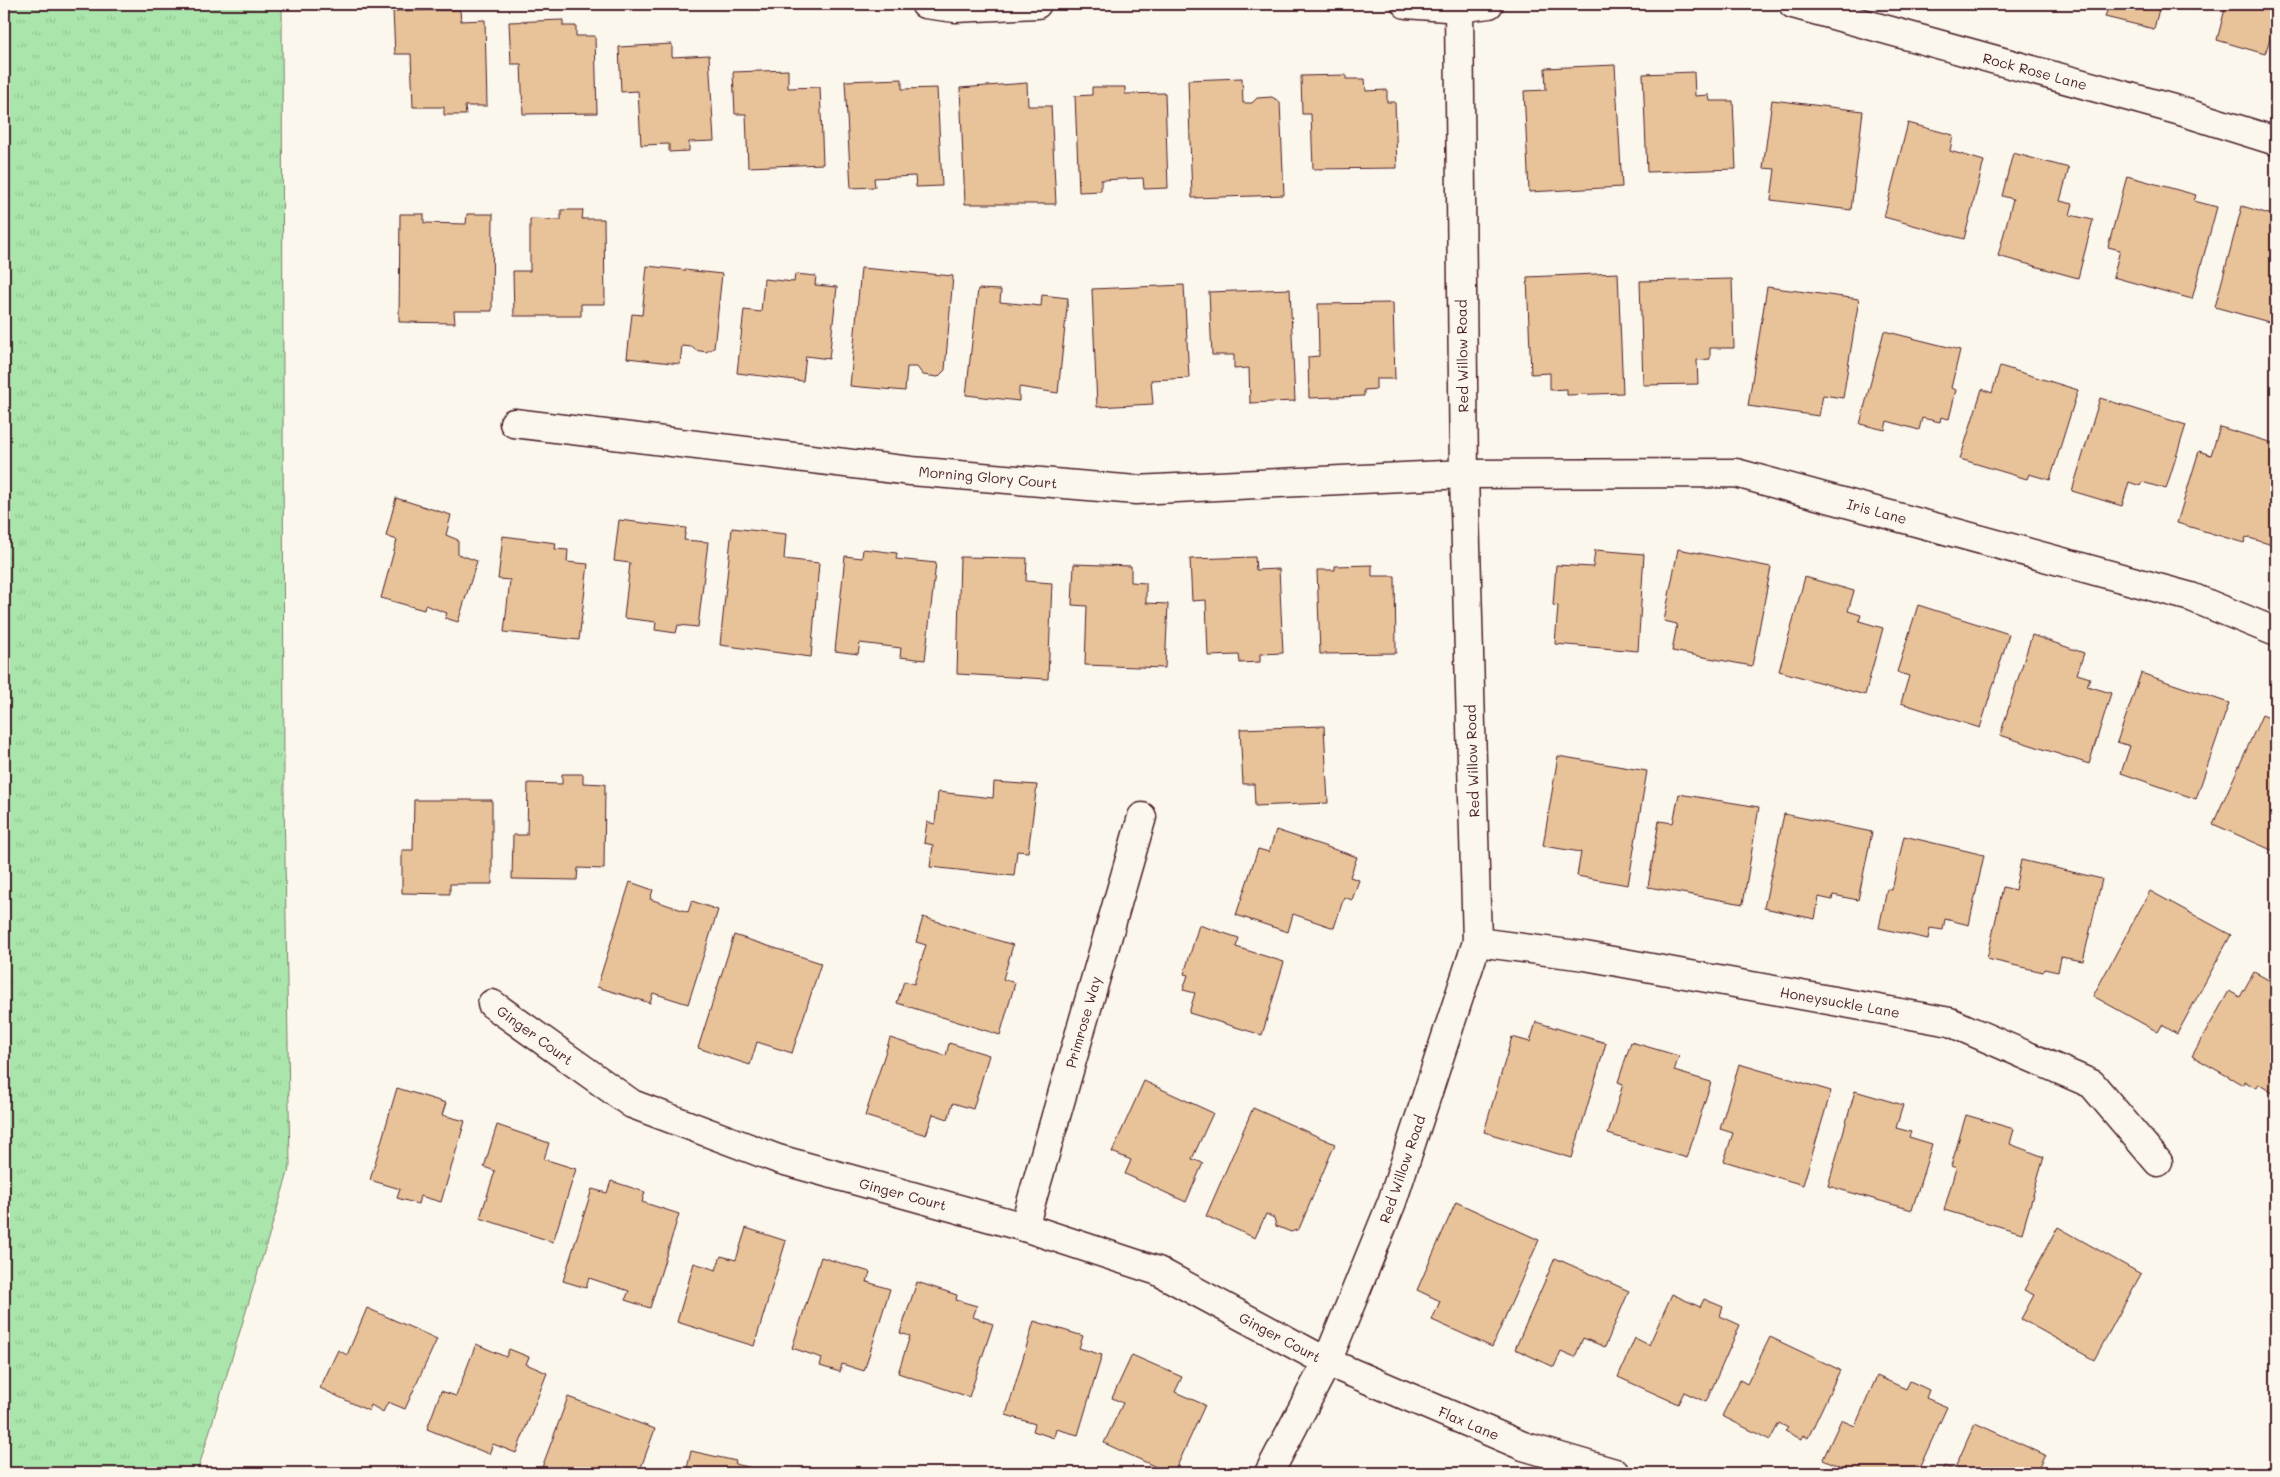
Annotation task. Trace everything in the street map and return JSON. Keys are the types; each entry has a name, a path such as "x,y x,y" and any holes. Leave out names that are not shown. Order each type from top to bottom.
{"street":[{"path":"925,4 955,8 1037,4"},
{"path":"1406,4 1458,8 1489,4"},
{"name":"Rock Rose Lane","path":"1793,4 2177,110 2276,141"},
{"name":"Red Willow Road","path":"1268,1473 1327,1362 1392,1202 1477,942 1464,474 1458,8"},
{"name":"Morning Glory Court","path":"514,422 911,471 1136,490 1464,474"},
{"name":"Iris Lane","path":"1464,474 1736,473 2191,597 2276,632"},
{"name":"Primrose Way","path":"1024,1227 1142,817"},
{"name":"Honeysuckle Lane","path":"1477,942 1585,956 1950,1022 2092,1084 2158,1162"},
{"name":"Ginger Court","path":"492,1004 632,1104 778,1159 1024,1227 1158,1271 1327,1362"},
{"name":"Flax Lane","path":"1327,1362 1523,1446 1615,1473"}],"green space":[{"path":"4,4 282,4 284,798 290,1166 197,1473 4,1473"}],"building":[{"path":"2109,4 2175,4 2174,9 2160,5 2154,29 2105,17"},
{"path":"2175,4 2199,4 2197,10"},
{"path":"2236,4 2276,4 2276,20 2265,54 2217,40 2226,5 2235,8"},
{"path":"460,10 461,21 485,20 487,106 465,106 466,115 444,115 444,107 413,107 411,54 395,54 393,11"},
{"path":"563,20 563,26 576,26 576,36 595,36 597,113 523,114 521,64 511,64 509,22"},
{"path":"672,44 672,57 709,55 714,141 689,142 689,151 669,152 669,144 641,145 638,91 621,92 619,47"},
{"path":"1615,65 1622,187 1529,192 1524,91 1546,90 1545,68"},
{"path":"788,70 788,88 820,87 823,164 748,167 746,114 735,114 733,72"},
{"path":"1694,72 1695,96 1709,95 1710,101 1733,101 1736,169 1647,172 1643,74"},
{"path":"1346,75 1346,79 1365,79 1366,91 1387,90 1387,102 1395,102 1397,168 1313,169 1311,114 1302,114 1301,76"},
{"path":"1242,78 1243,103 1252,103 1257,98 1272,97 1280,102 1284,195 1192,198 1188,80"},
{"path":"902,79 902,89 937,88 942,186 916,187 915,176 874,178 875,187 851,188 845,81"},
{"path":"1027,83 1028,106 1051,106 1056,204 965,204 960,88"},
{"path":"1092,87 1125,87 1125,94 1165,93 1168,188 1144,189 1143,178 1101,180 1101,191 1079,192 1075,96 1092,95"},
{"path":"1772,100 1863,111 1851,210 1771,200 1775,169 1763,168"},
{"path":"1908,123 1953,135 1950,151 1984,161 1964,239 1884,217"},
{"path":"2013,153 2069,168 2060,201 2073,204 2070,215 2093,220 2078,278 1998,256 2013,199 2002,196"},
{"path":"2127,176 2196,195 2194,201 2217,207 2192,299 2113,277 2120,250 2108,247"},
{"path":"2242,206 2276,216 2276,324 2215,307"},
{"path":"561,210 583,210 582,219 604,219 605,304 581,304 581,316 514,316 513,271 530,271 530,219 561,220"},
{"path":"400,214 424,214 424,223 466,224 467,214 493,214 492,311 454,311 455,323 399,322"},
{"path":"647,266 722,274 714,348 706,352 682,346 680,364 627,358 632,314 642,315"},
{"path":"861,268 953,276 945,370 938,377 923,375 917,367 907,367 905,391 850,386"},
{"path":"1618,273 1623,393 1567,395 1567,389 1550,390 1550,373 1531,374 1527,277"},
{"path":"795,274 816,276 815,285 837,287 829,359 806,356 803,381 737,373 744,310 761,312 764,279 794,282"},
{"path":"1732,279 1734,348 1710,348 1710,359 1697,360 1698,384 1643,385 1640,281"},
{"path":"1184,285 1189,378 1151,380 1153,404 1097,407 1092,289"},
{"path":"1767,287 1859,299 1843,398 1823,395 1819,416 1748,406"},
{"path":"978,289 1001,290 1000,302 1041,306 1042,295 1068,298 1058,393 1019,387 1019,401 966,395"},
{"path":"1290,289 1295,401 1250,403 1249,368 1234,369 1234,355 1212,355 1209,292"},
{"path":"1393,303 1395,379 1376,379 1376,389 1364,390 1364,396 1309,398 1308,357 1319,356 1318,304"},
{"path":"1884,331 1960,350 1951,388 1956,390 1949,419 1941,417 1940,422 1922,418 1919,430 1887,421 1885,430 1860,424"},
{"path":"2000,366 2078,390 2050,480 2029,474 2027,479 1960,459 1982,389 1992,393"},
{"path":"2100,398 2186,425 2166,489 2142,482 2140,486 2129,482 2122,506 2072,491"},
{"path":"2220,427 2276,444 2276,521 2269,544 2246,537 2244,543 2177,523 2199,451 2211,455"},
{"path":"396,498 451,515 446,535 458,540 458,554 477,561 458,622 445,618 447,613 425,605 424,610 381,598 397,540 386,536"},
{"path":"619,520 686,528 684,540 708,542 698,627 678,625 676,633 655,630 656,622 624,618 630,563 614,561"},
{"path":"732,528 786,534 784,559 819,563 811,657 720,645"},
{"path":"503,536 556,543 555,549 568,550 567,562 588,564 579,640 504,632 510,580 498,579"},
{"path":"863,549 897,553 896,559 936,563 925,660 900,657 901,648 860,643 858,654 835,651 845,556 862,558"},
{"path":"1678,549 1771,567 1752,666 1672,651 1677,624 1664,621"},
{"path":"1595,550 1644,554 1638,651 1555,644 1558,606 1553,605 1556,565 1593,567"},
{"path":"960,557 1027,558 1026,581 1052,583 1048,679 957,674"},
{"path":"1255,557 1256,570 1279,569 1283,653 1260,654 1260,662 1240,663 1239,655 1208,656 1206,600 1192,601 1190,559"},
{"path":"1074,564 1131,566 1131,582 1146,583 1146,603 1168,604 1165,668 1085,665 1087,606 1072,605"},
{"path":"1372,565 1372,576 1395,576 1396,653 1320,654 1317,570 1335,570 1335,566"},
{"path":"1805,577 1854,591 1848,611 1861,615 1859,621 1883,628 1865,695 1779,671"},
{"path":"1918,605 2009,634 1980,728 1901,703 1909,676 1897,672"},
{"path":"2032,635 2084,653 2077,674 2090,678 2087,686 2111,693 2089,764 2000,735"},
{"path":"2141,673 2229,703 2196,799 2121,773 2130,746 2117,742"},
{"path":"2262,715 2276,721 2276,852 2213,824"},
{"path":"1324,726 1328,803 1255,806 1254,784 1243,784 1240,729"},
{"path":"1558,756 1647,771 1628,885 1577,876 1581,852 1543,846"},
{"path":"562,774 583,774 583,783 605,784 604,869 578,868 577,880 512,879 513,835 527,835 528,783 562,784"},
{"path":"994,782 1037,785 1028,852 1017,851 1014,876 930,867 933,845 924,843 927,822 935,824 938,792 993,798"},
{"path":"1679,794 1759,807 1743,904 1648,887 1659,821 1673,823"},
{"path":"414,800 492,800 492,884 450,884 450,894 402,893 402,850 413,850"},
{"path":"1784,814 1872,832 1858,900 1833,895 1832,900 1819,897 1815,919 1764,908"},
{"path":"1276,830 1357,857 1350,877 1359,880 1352,900 1344,897 1334,928 1293,914 1288,932 1236,915 1258,849 1269,852"},
{"path":"1904,836 1984,855 1969,925 1945,919 1943,930 1930,928 1928,939 1879,928 1887,889 1892,890"},
{"path":"2021,860 2102,879 2083,961 2061,957 2058,972 2044,969 2043,972 1987,959 2003,887 2015,890"},
{"path":"630,882 653,890 650,899 688,912 692,901 718,910 688,1004 653,993 650,1003 597,987"},
{"path":"2150,891 2231,935 2177,1034 2162,1025 2158,1032 2093,996"},
{"path":"923,917 1013,945 1003,979 1015,983 1000,1035 897,1003 904,981 914,984 926,945 916,942"},
{"path":"1199,925 1239,938 1236,947 1284,962 1262,1035 1189,1013 1195,993 1183,990 1188,975 1184,974"},
{"path":"734,935 821,963 792,1053 757,1042 750,1065 698,1048"},
{"path":"2254,972 2276,984 2276,1095 2258,1084 2256,1088 2244,1081 2243,1085 2192,1056 2229,991 2240,997"},
{"path":"1536,1022 1606,1043 1572,1158 1484,1132 1512,1037 1530,1042"},
{"path":"890,1038 946,1056 949,1043 989,1055 973,1109 953,1103 948,1119 933,1114 926,1135 865,1116"},
{"path":"1631,1042 1679,1056 1674,1071 1711,1082 1687,1158 1608,1134 1623,1084 1618,1082"},
{"path":"1739,1064 1831,1091 1803,1185 1724,1161 1733,1133 1720,1129"},
{"path":"1144,1081 1213,1113 1192,1159 1203,1163 1186,1202 1125,1174 1131,1160 1112,1152"},
{"path":"397,1088 446,1103 442,1115 465,1121 441,1202 420,1196 418,1204 397,1198 400,1189 370,1180"},
{"path":"1855,1091 1903,1105 1896,1128 1911,1132 1909,1137 1932,1144 1912,1210 1828,1186"},
{"path":"1253,1108 1335,1144 1299,1229 1291,1232 1276,1226 1274,1218 1266,1214 1255,1238 1206,1216"},
{"path":"1966,1115 2014,1129 2010,1144 2044,1157 2022,1233 1944,1210 1956,1168 1951,1166"},
{"path":"497,1125 549,1143 544,1159 576,1169 553,1242 480,1218 495,1171 484,1167"},
{"path":"611,1181 645,1192 642,1202 679,1214 650,1308 625,1300 629,1291 589,1278 586,1288 563,1281 592,1189 607,1193"},
{"path":"1456,1202 1539,1240 1492,1347 1432,1320 1440,1301 1417,1290"},
{"path":"2058,1227 2141,1274 2094,1360 2021,1319 2034,1295 2024,1290"},
{"path":"746,1228 786,1241 754,1346 677,1322 694,1263 716,1270 721,1256 736,1260"},
{"path":"821,1257 870,1272 867,1282 890,1289 864,1371 842,1364 840,1372 820,1366 822,1358 792,1348"},
{"path":"1555,1258 1629,1291 1605,1347 1583,1338 1575,1357 1561,1351 1554,1367 1515,1349"},
{"path":"917,1282 957,1295 956,1300 977,1306 973,1317 993,1324 969,1397 898,1373 910,1336 900,1333"},
{"path":"1672,1294 1700,1307 1704,1299 1723,1307 1720,1316 1740,1325 1706,1402 1684,1392 1678,1404 1618,1377 1635,1338 1649,1345"},
{"path":"367,1308 437,1339 405,1409 388,1402 383,1412 371,1405 369,1411 320,1388 338,1350 347,1355"},
{"path":"1034,1321 1083,1336 1079,1348 1102,1355 1078,1435 1056,1429 1054,1438 1033,1431 1035,1424 1006,1415"},
{"path":"1770,1337 1840,1370 1808,1438 1803,1435 1801,1439 1785,1431 1788,1428 1779,1423 1770,1440 1722,1416 1740,1380 1747,1384"},
{"path":"476,1344 506,1357 509,1349 529,1357 526,1364 547,1373 516,1453 493,1444 489,1454 427,1429 441,1391 456,1396"},
{"path":"1132,1355 1182,1377 1175,1392 1205,1405 1174,1473 1169,1473 1104,1443 1123,1403 1112,1398"},
{"path":"1877,1376 1906,1389 1910,1381 1929,1390 1926,1398 1947,1407 1917,1473 1855,1473 1823,1459 1841,1420 1855,1426"},
{"path":"568,1397 655,1429 639,1473 540,1473"},
{"path":"1975,1423 2045,1455 2036,1473 1941,1473 1944,1466 1954,1470"},
{"path":"691,1451 736,1461 735,1464 770,1473 686,1473"},
{"path":"800,1468 825,1473 799,1473"},
{"path":"1366,1468 1380,1473 1364,1473"}]}
